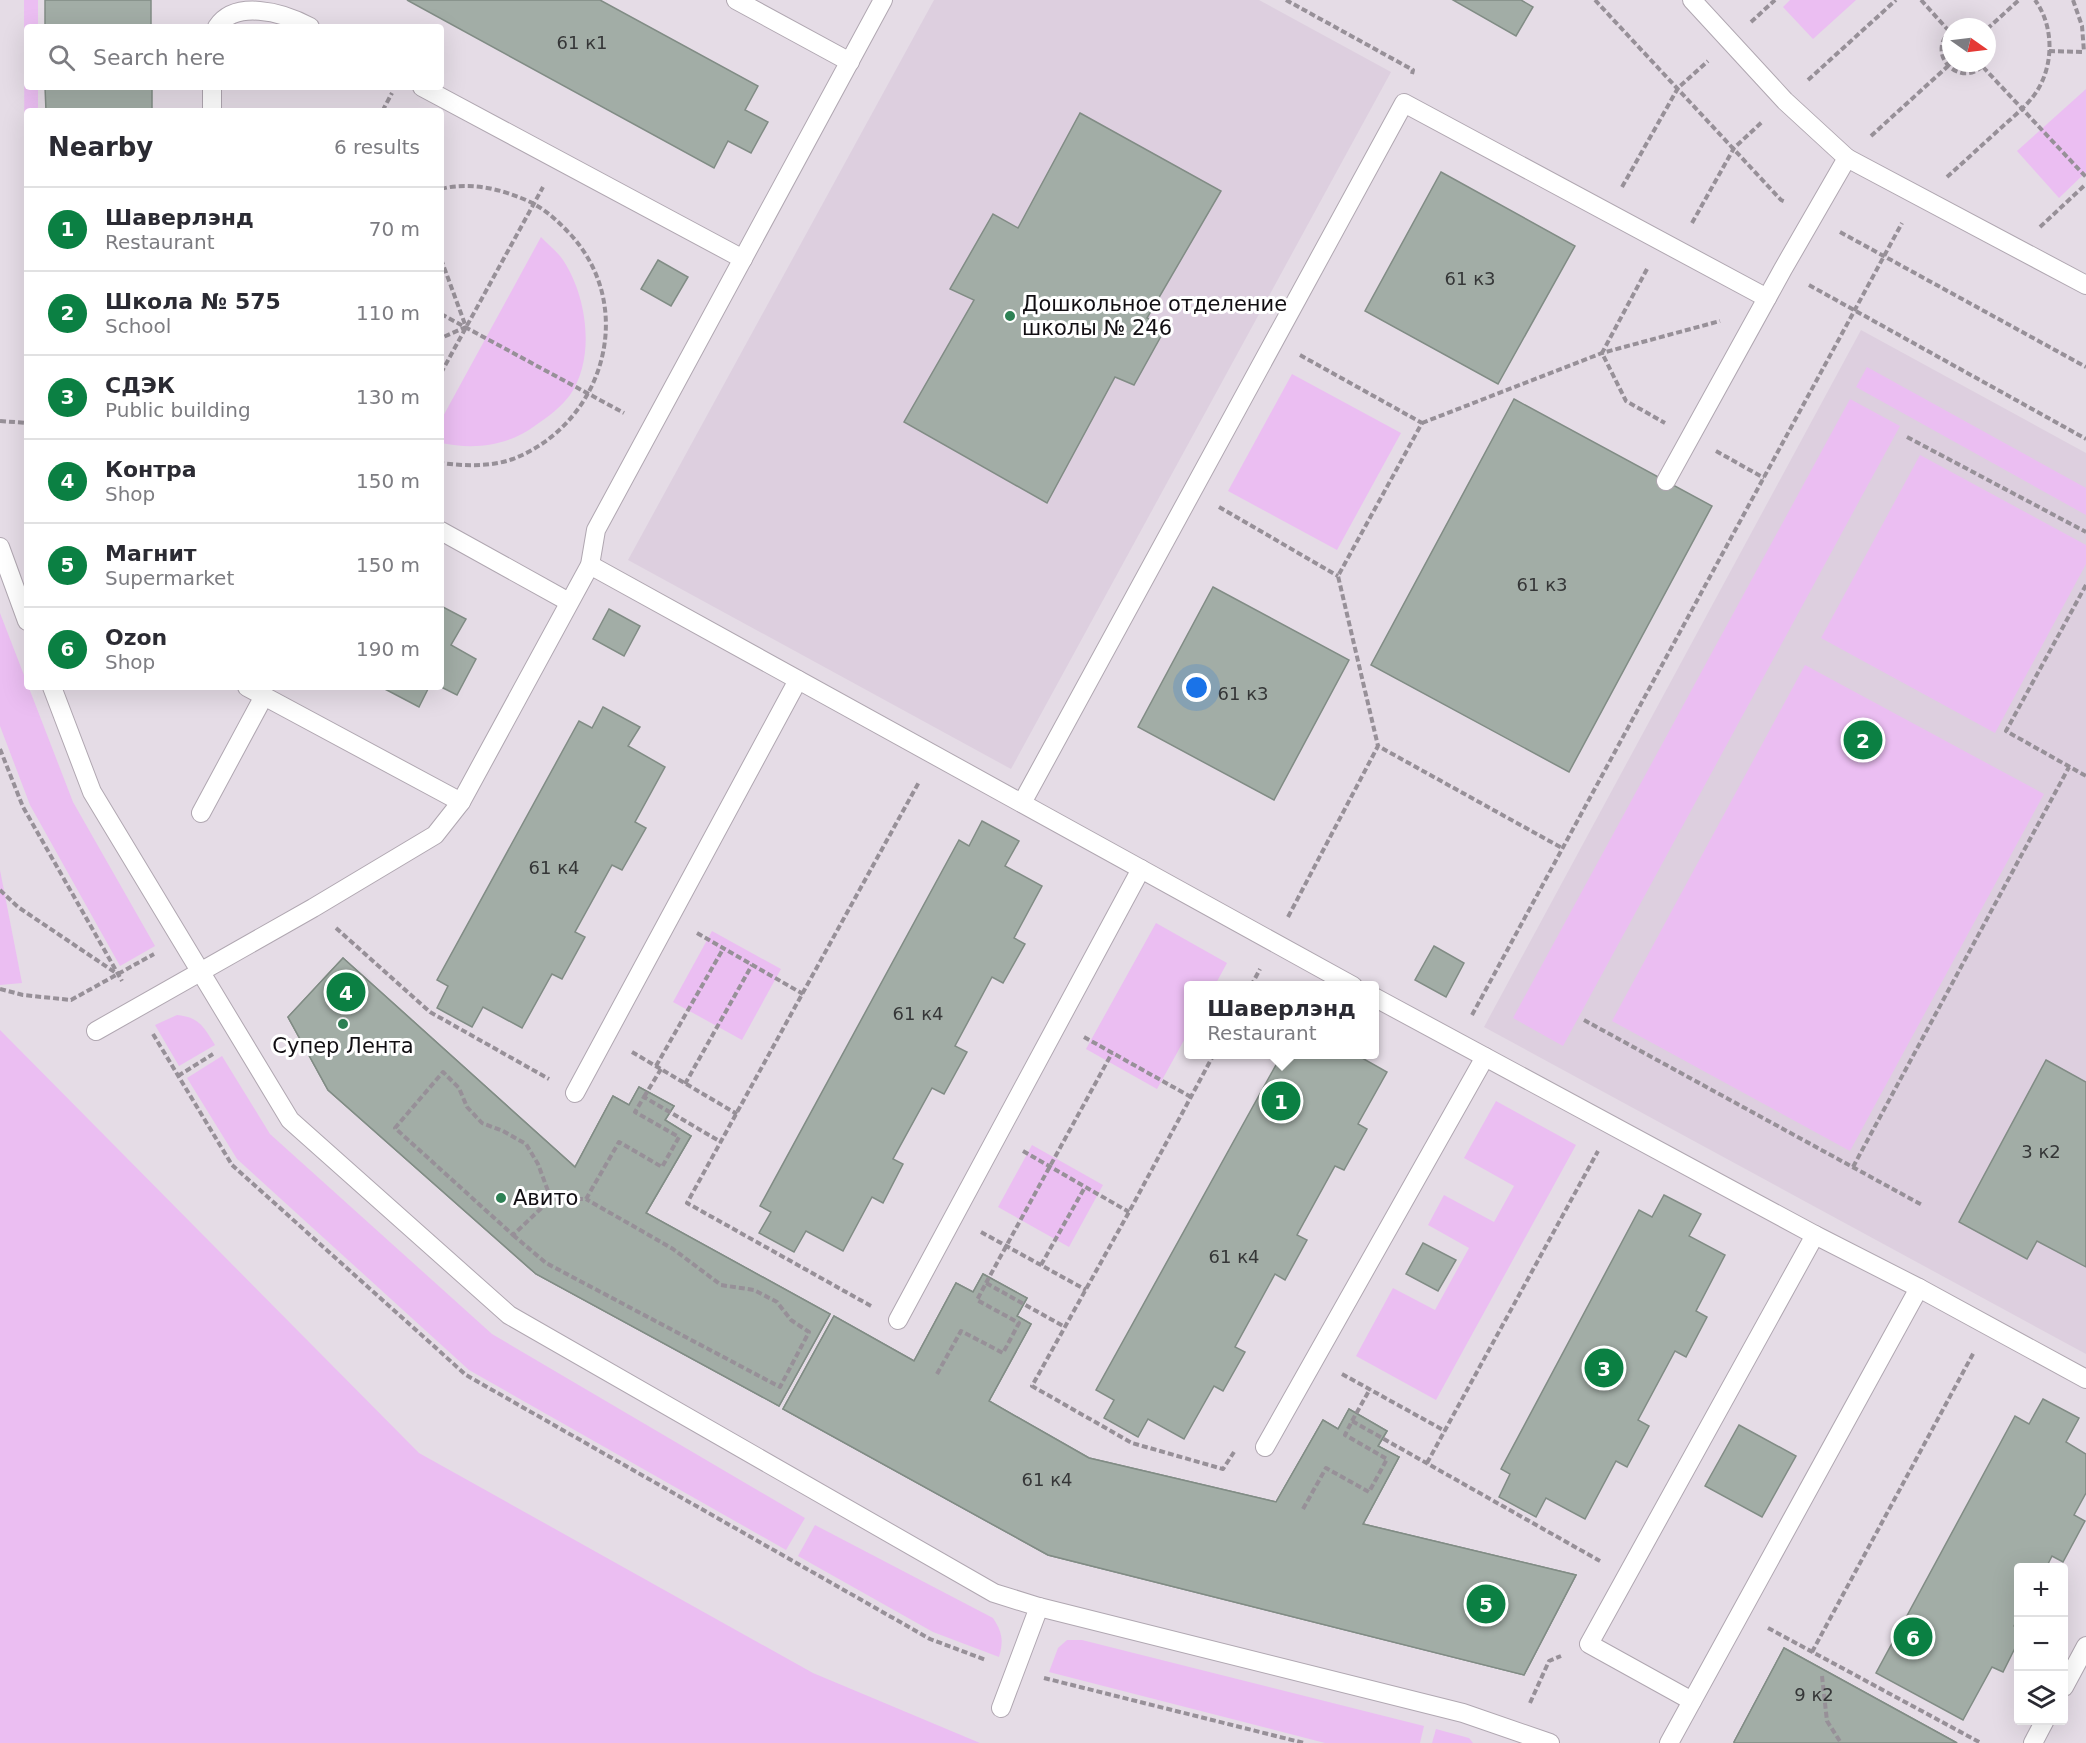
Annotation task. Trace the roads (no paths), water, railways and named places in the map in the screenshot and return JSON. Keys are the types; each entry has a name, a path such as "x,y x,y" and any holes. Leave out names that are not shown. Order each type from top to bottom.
{"lane":[{"path":"736,0 850,62"},
{"path":"96,1031 313,908 435,835 461,802 590,566 596,530 884,0"},
{"path":"1692,0 1785,101 1847,158 2086,285"},
{"path":"219,24 232,6 249,1 271,6 304,24"},
{"path":"212,90 212,108"},
{"path":"428,90 743,259"},
{"path":"1022,803 1404,103 1669,245 1764,304"},
{"path":"1666,481 1847,158"},
{"path":"444,533 569,602"},
{"path":"0,547 23,601"},
{"path":"590,566 1344,981"},
{"path":"575,1094 798,680"},
{"path":"53,690 92,792 290,1120 510,1315 994,1593 1039,1607 1464,1713 1515,1737 1550,1743"},
{"path":"253,690 461,802"},
{"path":"201,813 264,696"},
{"path":"898,1320 1141,869"},
{"path":"1379,1000 2086,1379"},
{"path":"1265,1447 1485,1057"},
{"path":"1692,1701 1589,1644 1815,1235"},
{"path":"1669,1743 1919,1288"},
{"path":"1001,1708 1039,1607"},
{"path":"2068,1680 2086,1646"},
{"path":"2033,1743 2042,1725"}],"place":[{"name":"Дошкольное отделение школы № 246","path":"1010,316"},
{"name":"Школа № 575","path":"1863,740"},
{"name":"Контра","path":"346,992"},
{"name":"Супер Лента","path":"343,1024"},
{"name":"Шаверлэнд","path":"1281,1101"},
{"name":"Авито","path":"501,1198"},
{"name":"СДЭК","path":"1604,1368"},
{"name":"Магнит","path":"1486,1604"},
{"name":"Ozon","path":"1913,1637"}]}
